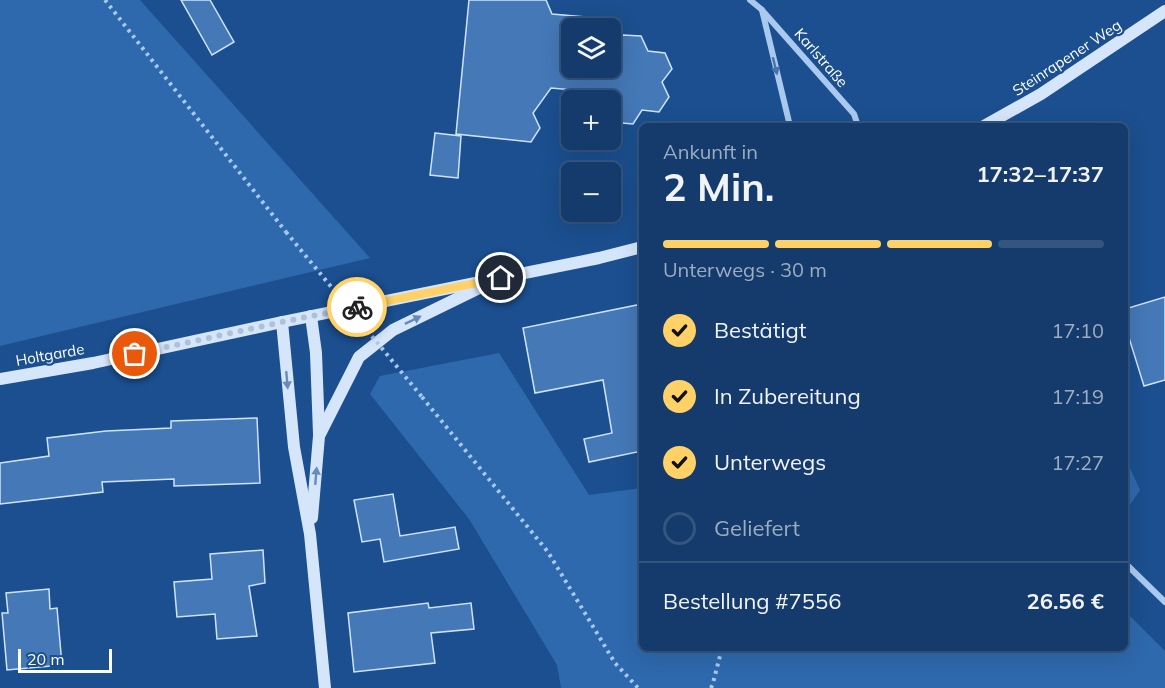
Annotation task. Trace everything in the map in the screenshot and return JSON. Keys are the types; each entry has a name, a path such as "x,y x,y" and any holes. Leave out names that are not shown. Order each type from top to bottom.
{"street":[{"name":"Karlstraße","path":"750,0 761,9 854,114 857,123"},
{"name":"Karlstraße","path":"761,9 789,123"},
{"name":"Steinrapener Weg","path":"989,123 1041,94 1165,11"},
{"path":"325,688 310,534 294,447 282,322 599,258 639,248"},
{"path":"319,436 359,357 393,330 501,278"},
{"path":"310,534 319,436 316,353 311,316"},
{"name":"Holtgarde","path":"0,379 93,363 282,322"},
{"path":"1128,566 1165,602"}],"path":[{"path":"105,0 286,232 548,552 615,663 638,688"},
{"path":"711,688 721,651"}],"shaded area":[{"path":"0,0 140,0 370,258 0,346"},
{"path":"499,353 589,495 639,488 639,651 1128,651 1128,614 1165,651 1165,688 561,688 557,665 469,519 370,394 380,376"},
{"path":"1128,464 1140,490 1128,508"}],"building":[{"path":"181,0 210,0 234,42 212,55"},
{"path":"469,0 546,0 552,14 586,17 561,18 561,78 621,78 621,38 623,35 641,36 648,51 665,53 672,69 662,82 669,97 659,112 642,110 633,124 621,123 621,90 551,88 533,113 540,128 531,142 456,134"},
{"path":"435,133 461,136 458,178 430,175"},
{"path":"1165,297 1165,380 1144,386 1128,335 1128,308"},
{"path":"639,305 639,452 589,462 584,439 612,433 603,380 535,393 523,328"},
{"path":"257,418 260,483 174,486 174,479 102,482 103,492 0,504 0,463 49,456 47,438 106,431 171,428 171,421"},
{"path":"393,494 400,536 455,527 459,549 384,562 380,539 362,542 354,500"},
{"path":"263,550 265,583 249,586 257,636 217,639 215,614 177,617 174,582 212,579 210,554"},
{"path":"49,589 50,609 57,608 62,665 7,670 2,613 8,613 6,593"},
{"path":"428,603 429,608 471,603 474,629 431,633 435,663 354,672 348,613"}],"way so far":[{"path":"135,354 357,307"}],"route":[{"path":"357,307 501,278"}]}
